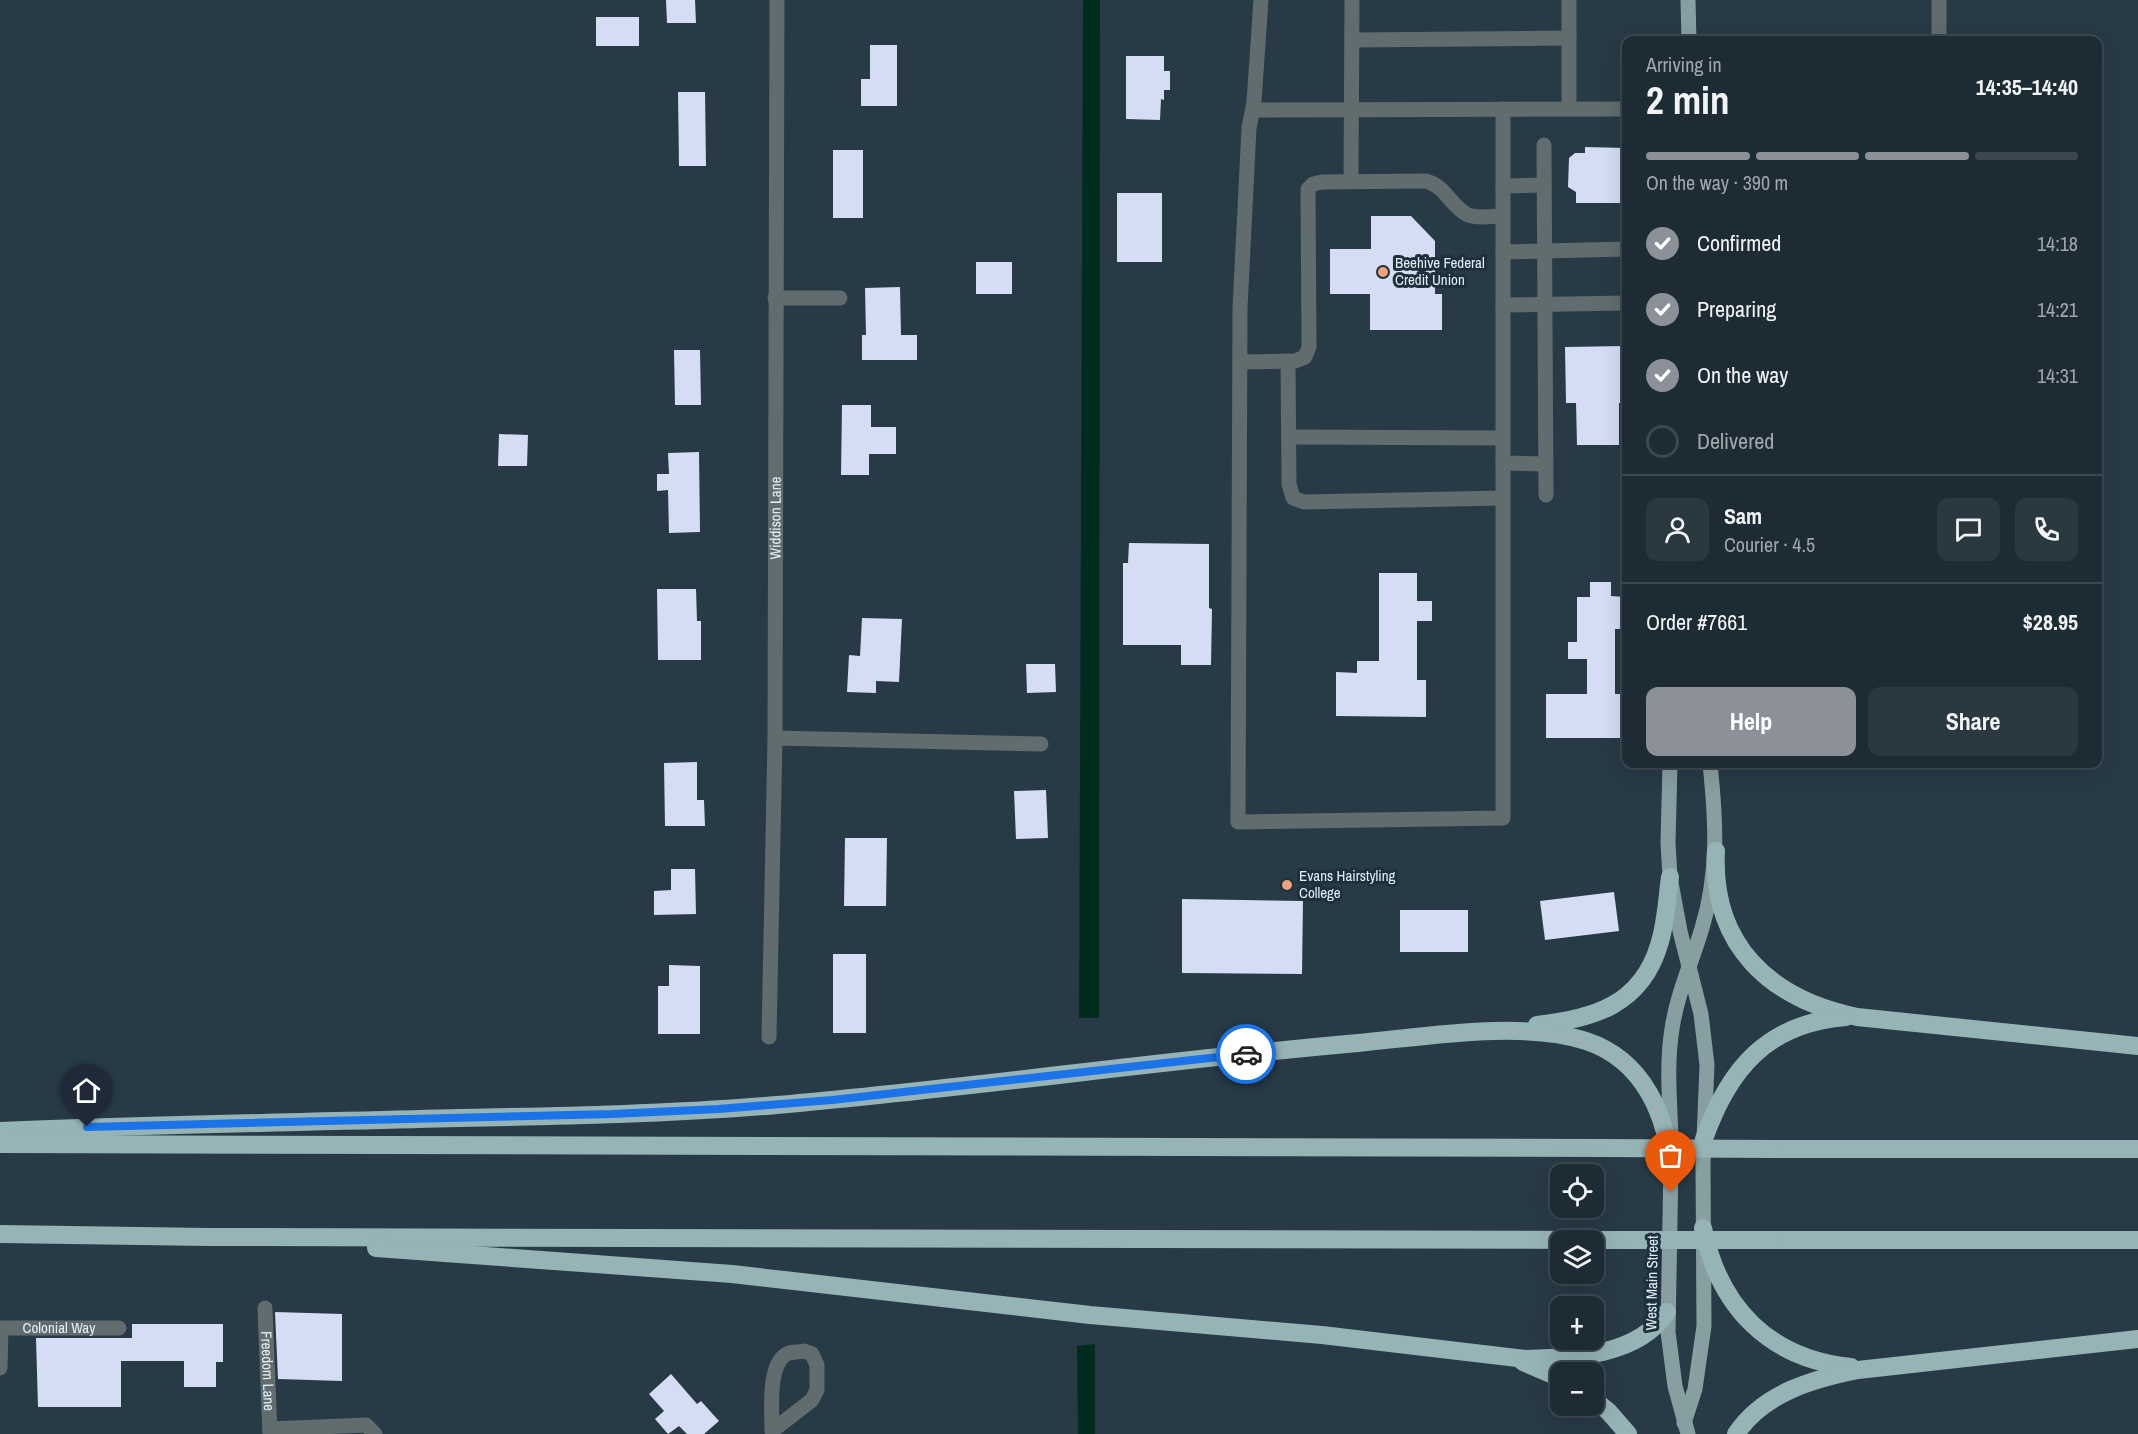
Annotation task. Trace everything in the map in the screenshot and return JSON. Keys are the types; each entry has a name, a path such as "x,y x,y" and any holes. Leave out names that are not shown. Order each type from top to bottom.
{"highway":[{"path":"1716,851 1715,870 1721,909 1728,927 1749,961 1776,985 1813,1005 1857,1017 2138,1046"},
{"path":"0,1131 612,1114 741,1107 1577,1020 1608,1008 1622,999 1635,988 1654,960 1660,943 1670,877"},
{"path":"1704,1139 1729,1083 1746,1060 1757,1051 1797,1028 1827,1020 1857,1017"},
{"path":"1479,1032 1532,1033 1572,1037 1599,1046 1623,1060 1645,1086 1661,1117 1667,1136 1671,1173"},
{"path":"0,1144 2138,1149"},
{"path":"1703,1228 1712,1263 1729,1296 1742,1314 1775,1344 1821,1362 1861,1368 1882,1368"},
{"path":"0,1234 209,1237 2138,1240"},
{"path":"209,1237 732,1274 1090,1315 1323,1335 1526,1359 1555,1358 1610,1349 1644,1336 1661,1321 1667,1312"},
{"path":"1736,1434 1760,1407 1787,1391 1834,1375 2138,1339"},
{"path":"1498,1356 1522,1362 1550,1374"},
{"path":"1604,1408 1628,1434"}],"main road":[{"path":"1688,0 1689,36"},
{"name":"West Main Street","path":"1671,768 1668,843 1670,877 1676,915 1700,1005 1705,1039 1707,1092 1704,1139 1704,1326 1695,1389 1684,1430"},
{"name":"West Main Street","path":"1684,1430 1670,1359 1667,1312 1671,1231 1669,1050 1676,1004 1708,904 1716,851 1716,821 1710,768"}],"street":[{"name":"Widdison Lane","path":"769,1037 775,738 777,0"},
{"path":"1261,0 1249,128 1240,308 1238,822 1503,818 1503,109"},
{"path":"1351,181 1352,0"},
{"path":"1569,0 1569,109"},
{"path":"1939,0 1939,36"},
{"path":"1352,40 1569,38"},
{"path":"1252,110 1622,109"},
{"path":"1544,145 1546,495"},
{"path":"1240,362 1295,361 1305,357 1309,348 1308,189 1313,184 1351,181 1434,183 1465,213 1472,216 1503,216"},
{"path":"1503,186 1544,185"},
{"path":"1503,252 1622,249"},
{"path":"775,298 840,298"},
{"path":"1503,304 1622,303"},
{"path":"1288,361 1289,484 1293,498 1304,501 1503,498"},
{"path":"1289,437 1503,438"},
{"path":"1503,463 1546,464"},
{"path":"775,738 1041,744"},
{"name":"Freedom Lane","path":"265,1308 270,1432"},
{"name":"Colonial Way","path":"0,1368 1,1328 119,1328"},
{"path":"804,1351 812,1354 817,1365 817,1390 812,1400 772,1432 772,1387 776,1364 788,1353 804,1351"},
{"path":"270,1432 370,1430"}],"shaded area":[{"path":"1083,0 1100,0 1099,1018 1079,1018"},
{"path":"1095,1344 1095,1434 1078,1434 1077,1346"}],"building":[{"path":"666,0 695,0 696,23 667,23"},
{"path":"596,17 639,17 639,46 596,46"},
{"path":"870,45 897,45 897,106 861,106 861,79 870,79"},
{"path":"1126,56 1164,56 1164,71 1170,71 1170,90 1164,90 1164,100 1161,99 1160,120 1126,119"},
{"path":"678,92 705,92 706,166 679,166"},
{"path":"1585,147 1622,148 1622,203 1576,203 1576,192 1568,187 1569,158 1575,153 1585,153"},
{"path":"833,150 863,150 863,218 833,218"},
{"path":"1117,193 1162,193 1162,262 1117,262"},
{"name":"Beehive Federal Credit Union","path":"1371,216 1411,216 1435,241 1435,294 1442,294 1442,330 1370,330 1370,294 1330,294 1330,249 1371,249"},
{"path":"976,262 1012,262 1012,294 976,294"},
{"path":"900,287 901,335 917,335 917,360 862,360 862,335 866,335 865,288"},
{"path":"1622,346 1619,445 1577,445 1576,403 1566,403 1565,347"},
{"path":"674,350 700,350 701,405 675,405"},
{"path":"842,405 871,405 871,427 896,427 896,454 869,454 869,475 841,475"},
{"path":"499,434 528,435 527,466 498,466"},
{"path":"699,452 700,532 669,533 668,490 657,491 657,474 669,474 668,453"},
{"path":"1129,543 1209,544 1209,608 1212,609 1211,665 1181,665 1181,645 1123,645 1123,563 1128,563"},
{"path":"1379,573 1417,573 1417,601 1432,601 1432,621 1417,621 1417,680 1426,680 1426,717 1336,716 1336,672 1357,673 1357,661 1379,661"},
{"path":"1590,582 1611,582 1611,596 1622,597 1622,629 1615,629 1615,694 1622,694 1622,738 1546,738 1546,694 1587,694 1587,659 1568,659 1568,642 1577,642 1577,597 1590,597"},
{"path":"657,589 696,589 697,621 701,621 701,660 658,660"},
{"path":"862,618 902,619 899,682 876,681 876,693 847,692 849,655 860,656"},
{"path":"1026,664 1055,664 1056,692 1027,693"},
{"path":"697,762 697,800 704,800 705,826 665,826 664,763"},
{"path":"1046,790 1048,838 1016,839 1014,791"},
{"path":"845,838 887,838 886,906 844,906"},
{"path":"671,869 695,869 696,914 654,915 654,891 671,890"},
{"path":"1614,892 1619,931 1545,940 1540,901"},
{"path":"1182,899 1303,901 1302,974 1182,973"},
{"path":"1400,910 1468,910 1468,952 1400,952"},
{"path":"833,954 866,954 866,1033 833,1033"},
{"path":"669,965 700,966 700,1034 658,1034 658,986 669,986"},
{"path":"275,1312 342,1314 342,1381 278,1379"},
{"path":"132,1324 223,1324 223,1362 216,1362 216,1387 184,1387 184,1361 121,1361 121,1407 38,1407 36,1338 132,1338"},
{"path":"671,1374 697,1404 701,1401 719,1421 704,1434 687,1434 679,1426 668,1434 655,1419 664,1411 649,1394"}],"way so far":[{"path":"1246,1054 1479,1032 1532,1033 1572,1037 1586,1041 1623,1060 1635,1072 1653,1100 1667,1136 1671,1192"}],"place":[{"name":"Beehive Federal Credit Union","path":"1383,272"},
{"name":"Evans Hairstyling College","path":"1287,885"}],"route":[{"path":"87,1127 612,1114 718,1109 832,1100 1246,1054"}]}
